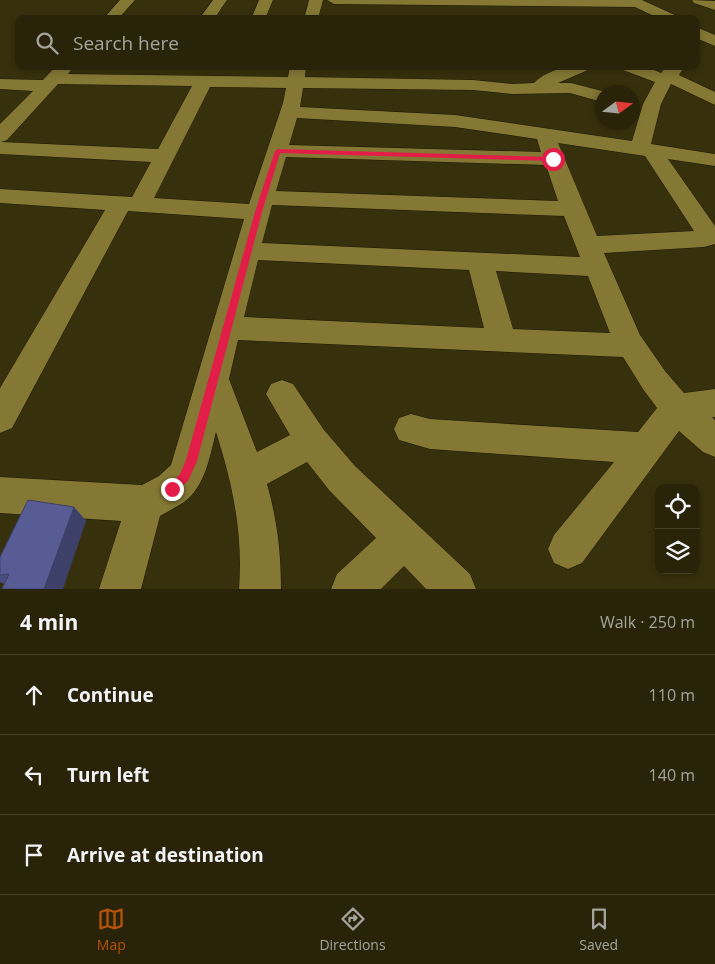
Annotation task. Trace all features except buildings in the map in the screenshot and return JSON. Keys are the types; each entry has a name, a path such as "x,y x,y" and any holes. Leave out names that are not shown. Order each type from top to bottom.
{"street":[{"path":"114,15 128,0"},
{"path":"209,15 220,0"},
{"path":"260,15 266,0"},
{"path":"312,15 316,0"},
{"path":"334,0 417,2 496,0 557,3 630,1 640,3 665,15"},
{"path":"496,0 518,15"},
{"path":"699,0 715,6"},
{"path":"365,15 367,1"},
{"path":"417,2 419,15"},
{"path":"557,3 584,15"},
{"path":"652,8 668,3"},
{"path":"162,80 169,70"},
{"path":"356,84 358,70"},
{"path":"423,70 424,85"},
{"path":"485,70 489,86"},
{"path":"0,84 56,77 204,81 233,74 297,75 356,84 489,86 512,89 548,81 573,70"},
{"path":"649,70 669,74 706,87 715,99"},
{"path":"248,251 480,262 593,256 708,238 708,234 646,150 640,113 650,106 669,74"},
{"path":"0,495 145,504 172,489 184,478 192,461 226,328 289,112 297,75"},
{"path":"0,136 56,77"},
{"path":"0,418 130,204 165,156 204,81"},
{"path":"531,84 571,88 595,95"},
{"path":"289,112 420,118 545,134 715,160"},
{"path":"545,134 573,209 632,346 654,380 677,408 715,441"},
{"path":"0,148 165,156"},
{"path":"278,151 553,159"},
{"path":"0,196 130,204 573,209"},
{"path":"480,262 502,340"},
{"path":"226,328 632,346"},
{"path":"213,378 247,476 257,513 262,568 260,589"},
{"path":"282,394 312,440 342,478 454,589"},
{"path":"568,549 677,408 715,403"},
{"path":"411,429 430,434 646,448"},
{"path":"247,476 312,440"},
{"path":"120,589 145,504"},
{"path":"352,589 404,538"}],"route":[{"path":"172,489 184,478 192,461 258,212 278,151 553,159"}]}
